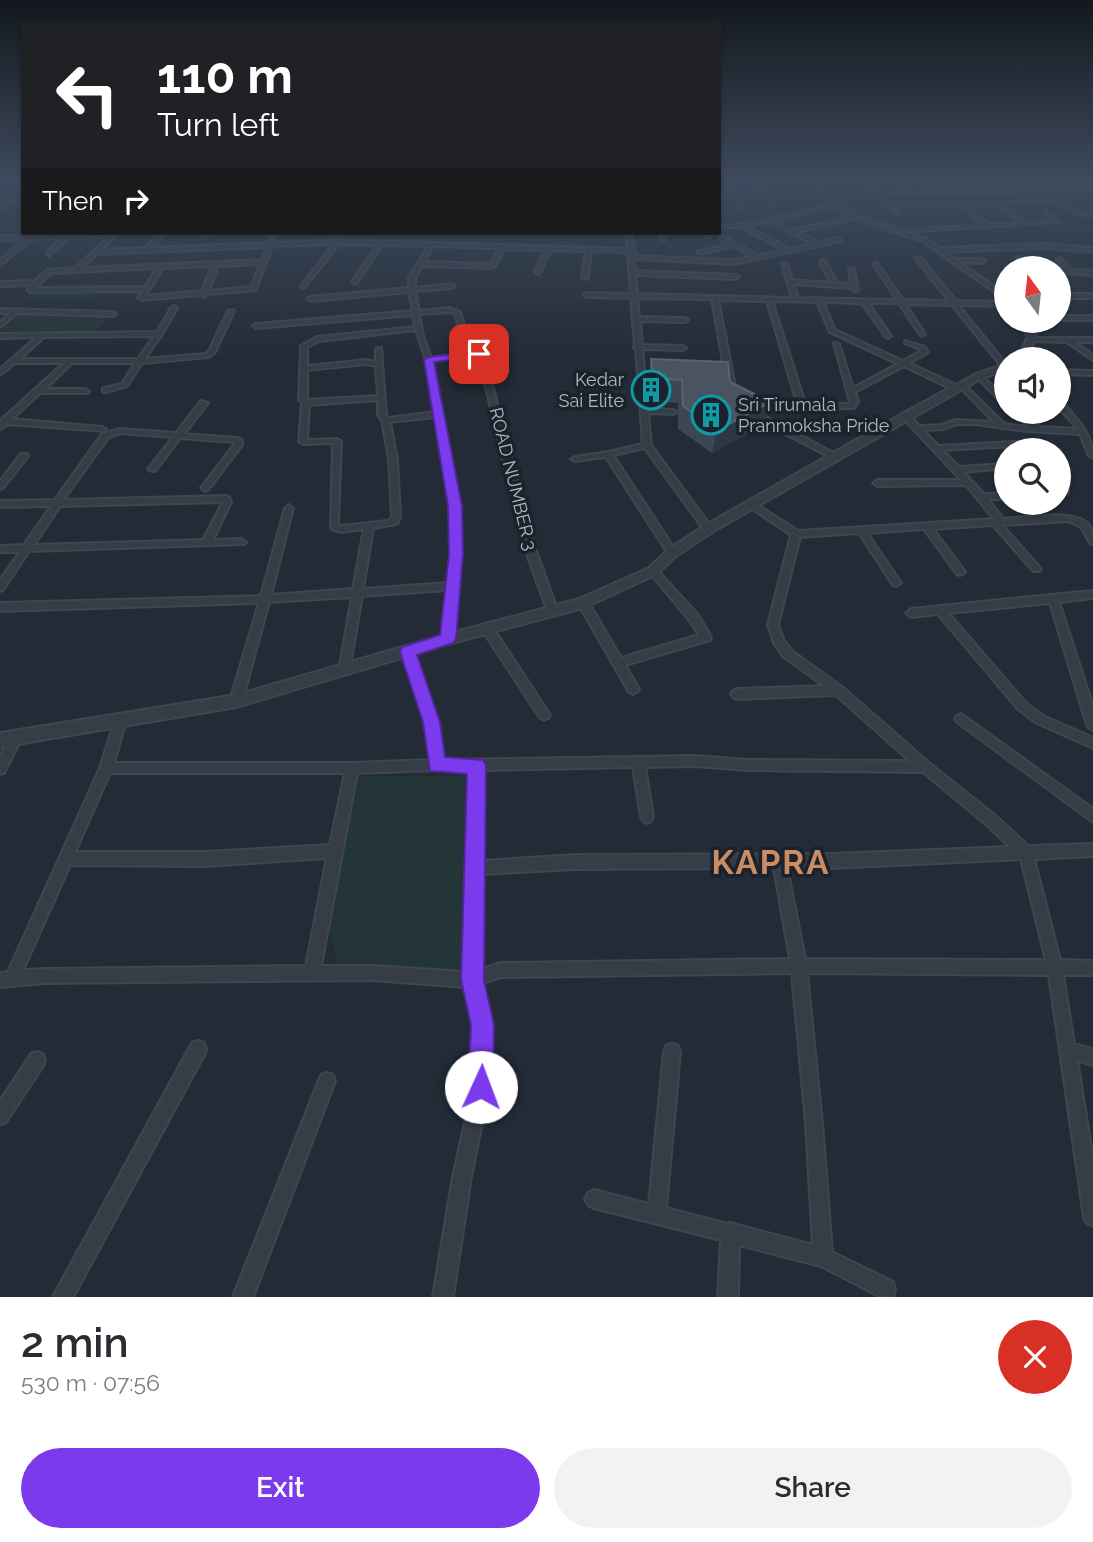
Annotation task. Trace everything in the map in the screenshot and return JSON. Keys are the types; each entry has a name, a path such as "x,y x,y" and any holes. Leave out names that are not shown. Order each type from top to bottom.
{"street":[{"path":"0,263 28,240"},
{"path":"49,254 64,240"},
{"path":"76,270 110,240"},
{"path":"146,250 156,240"},
{"path":"160,268 140,296 144,299 254,289 271,240"},
{"path":"630,240 639,377 647,445 708,529"},
{"path":"724,240 757,257"},
{"path":"768,240 789,250"},
{"path":"810,240 819,244"},
{"path":"96,252 338,242 548,248 734,261 839,240"},
{"path":"922,240 942,250 994,287"},
{"path":"304,286 338,242"},
{"path":"355,282 381,243"},
{"path":"431,245 412,278 412,290 419,328 429,360 455,506 453,586 448,639"},
{"path":"700,252 733,245"},
{"path":"942,250 1043,246 1093,250"},
{"path":"419,264 492,266 502,247"},
{"path":"538,272 548,248"},
{"path":"585,277 589,250"},
{"path":"918,258 994,358"},
{"path":"734,261 740,299"},
{"path":"958,261 982,261"},
{"path":"145,289 31,291 49,271 263,262"},
{"path":"823,262 835,285"},
{"path":"784,264 796,300"},
{"path":"876,264 922,334"},
{"path":"204,295 215,265"},
{"path":"852,269 855,301"},
{"path":"1071,272 1093,273"},
{"path":"632,274 736,277"},
{"path":"791,282 855,286"},
{"path":"0,284 37,283"},
{"path":"310,299 452,286"},
{"path":"587,295 994,304"},
{"path":"1071,296 1093,296"},
{"path":"715,299 733,403"},
{"path":"769,299 802,406"},
{"path":"820,301 832,331 961,388 1002,426"},
{"path":"864,301 888,336"},
{"path":"106,390 120,389 125,385 174,308"},
{"path":"256,326 416,312 449,310 458,313 471,354 429,360"},
{"path":"0,311 113,314"},
{"path":"13,361 140,361 207,356 212,352 230,311"},
{"path":"0,325 16,312"},
{"path":"1071,318 1093,318"},
{"path":"635,319 685,320"},
{"path":"379,349 382,415 386,420 393,460 396,517 394,522 387,524 335,527 337,441 303,442 306,403 303,400 304,346 308,342 419,328"},
{"path":"1025,347 1032,337 1030,333"},
{"path":"0,336 159,334"},
{"path":"0,373 42,336"},
{"path":"1028,340 1093,340"},
{"path":"852,391 925,352 923,348 907,342"},
{"path":"1070,342 1093,358"},
{"path":"835,456 746,406 850,406 854,402 852,391 836,344"},
{"path":"637,347 682,348"},
{"name":"ROAD NUMBER 3","path":"471,354 482,357 528,543 553,612"},
{"path":"3,424 69,362"},
{"path":"304,368 366,362 380,365"},
{"path":"1071,372 1093,373"},
{"path":"0,740 236,702 448,639 583,603 653,570 672,553 708,529 906,416 979,376 994,373"},
{"path":"979,376 994,390"},
{"path":"639,377 652,378"},
{"path":"718,380 730,380"},
{"path":"36,391 85,391"},
{"path":"306,403 382,398"},
{"path":"152,469 204,403"},
{"path":"643,411 673,412"},
{"path":"386,420 439,414"},
{"path":"906,416 982,498 1036,569"},
{"path":"1071,418 1091,447 1093,456"},
{"path":"918,428 943,427 956,422 1037,430 1093,428"},
{"path":"3,424 102,429"},
{"path":"1031,424 1037,430"},
{"path":"0,588 90,454 111,432 239,442 205,488"},
{"path":"575,459 647,445"},
{"path":"937,448 994,445"},
{"path":"608,454 672,553"},
{"path":"0,486 24,456"},
{"path":"957,470 994,467"},
{"path":"877,483 968,482"},
{"path":"982,498 994,497"},
{"path":"0,504 226,499 227,502 207,542"},
{"path":"751,505 796,534 1077,520 1084,525 1093,541"},
{"path":"236,702 289,508"},
{"path":"344,671 369,526"},
{"path":"926,526 960,572"},
{"path":"862,530 896,583"},
{"path":"796,534 773,625 779,643 788,654 838,690 1027,853 1055,968 1093,1217"},
{"path":"0,549 241,542"},
{"path":"618,663 706,637 694,618 653,570"},
{"path":"0,607 265,599 453,586"},
{"path":"911,613 1091,595"},
{"path":"1053,598 1093,725"},
{"path":"583,603 633,689"},
{"path":"940,610 1022,706 1039,719 1093,743"},
{"path":"487,628 544,715"},
{"path":"408,652 432,722 437,765"},
{"path":"737,694 838,690"},
{"path":"961,719 1093,816"},
{"path":"120,720 106,768 6,979 373,972 472,980 500,970 799,966 1093,968"},
{"path":"0,769 16,737"},
{"path":"106,768 352,768 638,762 925,767"},
{"path":"638,762 647,817"},
{"path":"443,1297 462,1177 481,1087 482,1025 472,980 477,765"},
{"path":"312,973 352,768"},
{"path":"475,867 1093,850"},
{"path":"65,858 205,859 335,851"},
{"path":"779,860 799,966 823,1257"},
{"path":"63,1297 198,1049"},
{"path":"1069,1050 1093,1057"},
{"path":"657,1214 672,1052"},
{"path":"0,1116 37,1060"},
{"path":"243,1297 327,1081"},
{"path":"594,1199 823,1257 886,1289"},
{"path":"728,1297 730,1232"}],"shaded area":[{"path":"98,290 90,300 24,298 30,292"},
{"path":"21,315 110,316 92,335 0,334 0,330"},
{"path":"351,776 465,776 472,980 338,963 324,913"}],"building":[{"path":"651,359 728,362 730,382 771,402 717,430 683,406 682,380 653,378"}],"place":[{"name":"Kedar Sai Elite","path":"651,390"},
{"name":"Sri Tirumala Pranmoksha Pride","path":"711,415"}],"district":[{"name":"KAPRA","path":"771,862"}],"route":[{"path":"479,354 429,360 455,506 456,554 448,639 408,652 432,722 437,765 477,765 472,980 482,1025 481,1087"}]}
